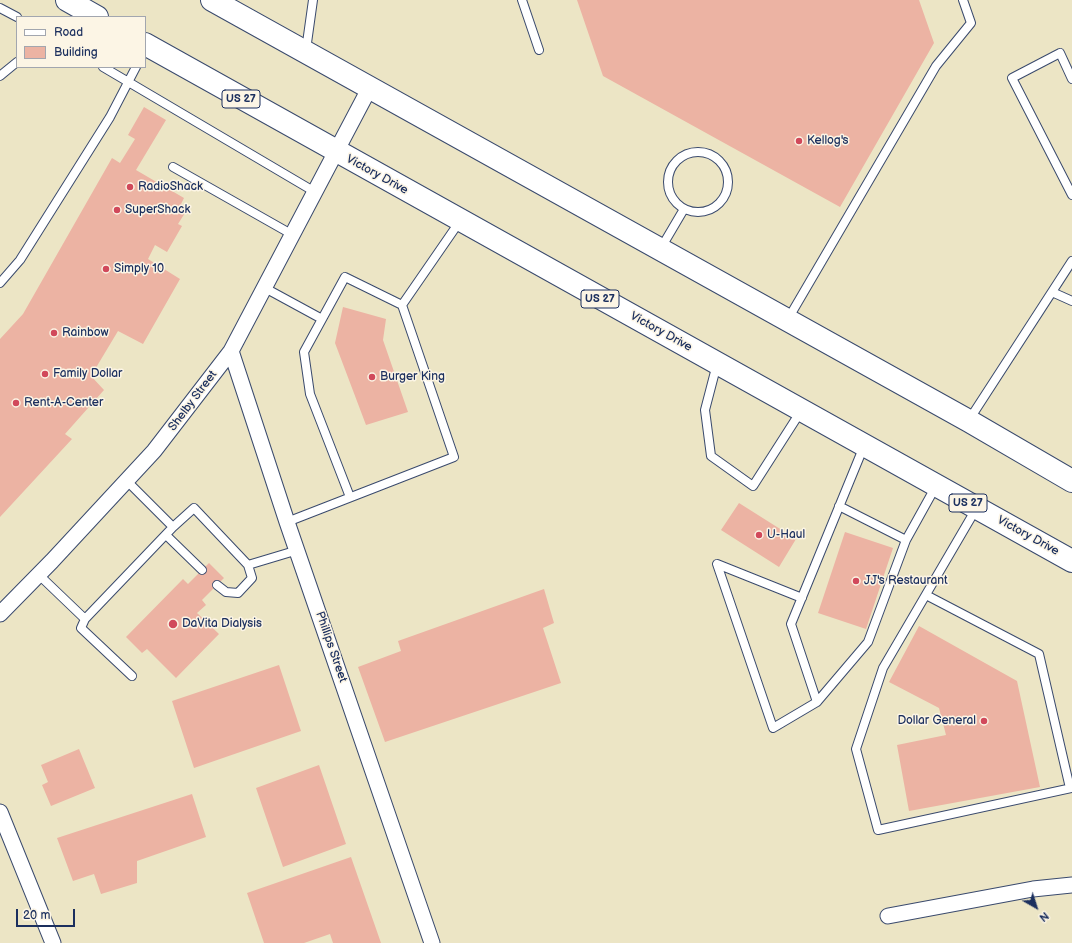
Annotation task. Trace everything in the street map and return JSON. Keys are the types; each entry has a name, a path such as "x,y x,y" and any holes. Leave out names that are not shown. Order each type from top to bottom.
{"highway":[{"path":"67,0 95,16"},
{"path":"212,0 369,89 969,421 1072,481"},
{"name":"Victory Drive","path":"146,47 1072,561"}],"street":[{"name":"Shelby Street","path":"0,614 52,561 154,451 231,351 337,153 369,89"},
{"name":"Phillips Street","path":"231,351 287,522 298,550 432,943"},
{"path":"0,812 53,943"},
{"path":"888,916 1033,889 1072,885"}],"lane":[{"path":"305,53 313,0"},
{"path":"522,0 539,50"},
{"path":"787,320 936,66 971,23 963,0"},
{"path":"0,8 16,16"},
{"path":"1072,79 1060,54 1012,78 1072,195"},
{"path":"0,76 16,63"},
{"path":"105,68 315,192"},
{"path":"0,283 20,260 110,117 135,68"},
{"path":"692,152 702,152 712,155 720,161 726,169 729,179 728,189 724,198 717,206 708,211 698,213 684,209 673,200 669,190 668,180 670,171 675,162 692,152"},
{"path":"173,167 293,235"},
{"path":"660,250 684,209"},
{"path":"402,306 460,221"},
{"path":"969,421 1072,261"},
{"path":"287,522 454,457 402,306 345,277 304,352 310,394 350,497"},
{"path":"265,288 322,319"},
{"path":"1052,292 1072,301"},
{"path":"717,364 705,410 711,456 753,486 802,411"},
{"path":"817,702 791,624 864,445"},
{"path":"127,481 173,527"},
{"path":"802,598 717,564 773,728 817,702 868,642 906,540 936,486"},
{"path":"839,506 906,540"},
{"path":"132,676 80,628 85,619 173,527 194,508 248,566 252,578 238,593 226,592 217,584"},
{"path":"926,594 1039,654 1071,788 878,830 856,749 883,668 926,594 977,508"},
{"path":"166,535 202,570"},
{"path":"248,566 298,550"},
{"path":"38,574 85,619"}],"building":[{"name":"Kellog's","path":"577,0 919,0 934,43 840,207 603,76"},
{"path":"144,107 166,120 136,170 184,198 181,204 188,208 178,224 182,226 167,252 155,245 148,259 180,279 143,344 118,331 91,376 104,390 65,434 72,439 0,517 0,339 23,314 112,158 120,163 135,139 128,135"},
{"name":"Burger King","path":"343,307 386,319 383,340 408,412 366,425 335,343"},
{"name":"U-Haul","path":"739,503 796,539 779,567 721,530"},
{"name":"JJ's Restaurant","path":"845,532 893,548 866,629 818,613"},
{"name":"DaVita Dialysis","path":"209,563 224,578 202,600 206,605 197,613 219,634 176,678 147,649 142,653 126,637 183,579 188,584"},
{"path":"544,589 554,623 543,628 561,683 385,742 358,667 401,651 398,641"},
{"name":"Dollar General","path":"919,626 1017,681 1040,787 909,811 897,745 946,735 939,708 889,682"},
{"path":"279,665 301,731 194,768 172,701"},
{"path":"79,749 95,788 51,806 42,785 48,782 41,765"},
{"path":"319,765 346,844 283,867 256,788"},
{"path":"192,794 206,837 137,861 137,883 101,894 94,874 73,881 57,838"},
{"path":"351,857 381,943 333,943 330,934 304,943 264,943 247,893"}],"place":[{"name":"Kellog's","path":"799,141"},
{"name":"RadioShack","path":"130,187"},
{"name":"SuperShack","path":"117,210"},
{"name":"Simply 10","path":"106,269"},
{"name":"Rainbow","path":"54,333"},
{"name":"Family Dollar","path":"45,374"},
{"name":"Burger King","path":"372,377"},
{"name":"Rent-A-Center","path":"16,403"},
{"name":"U-Haul","path":"759,535"},
{"name":"JJ's Restaurant","path":"856,581"},
{"name":"DaVita Dialysis","path":"173,624"},
{"name":"Dollar General","path":"984,721"}]}
